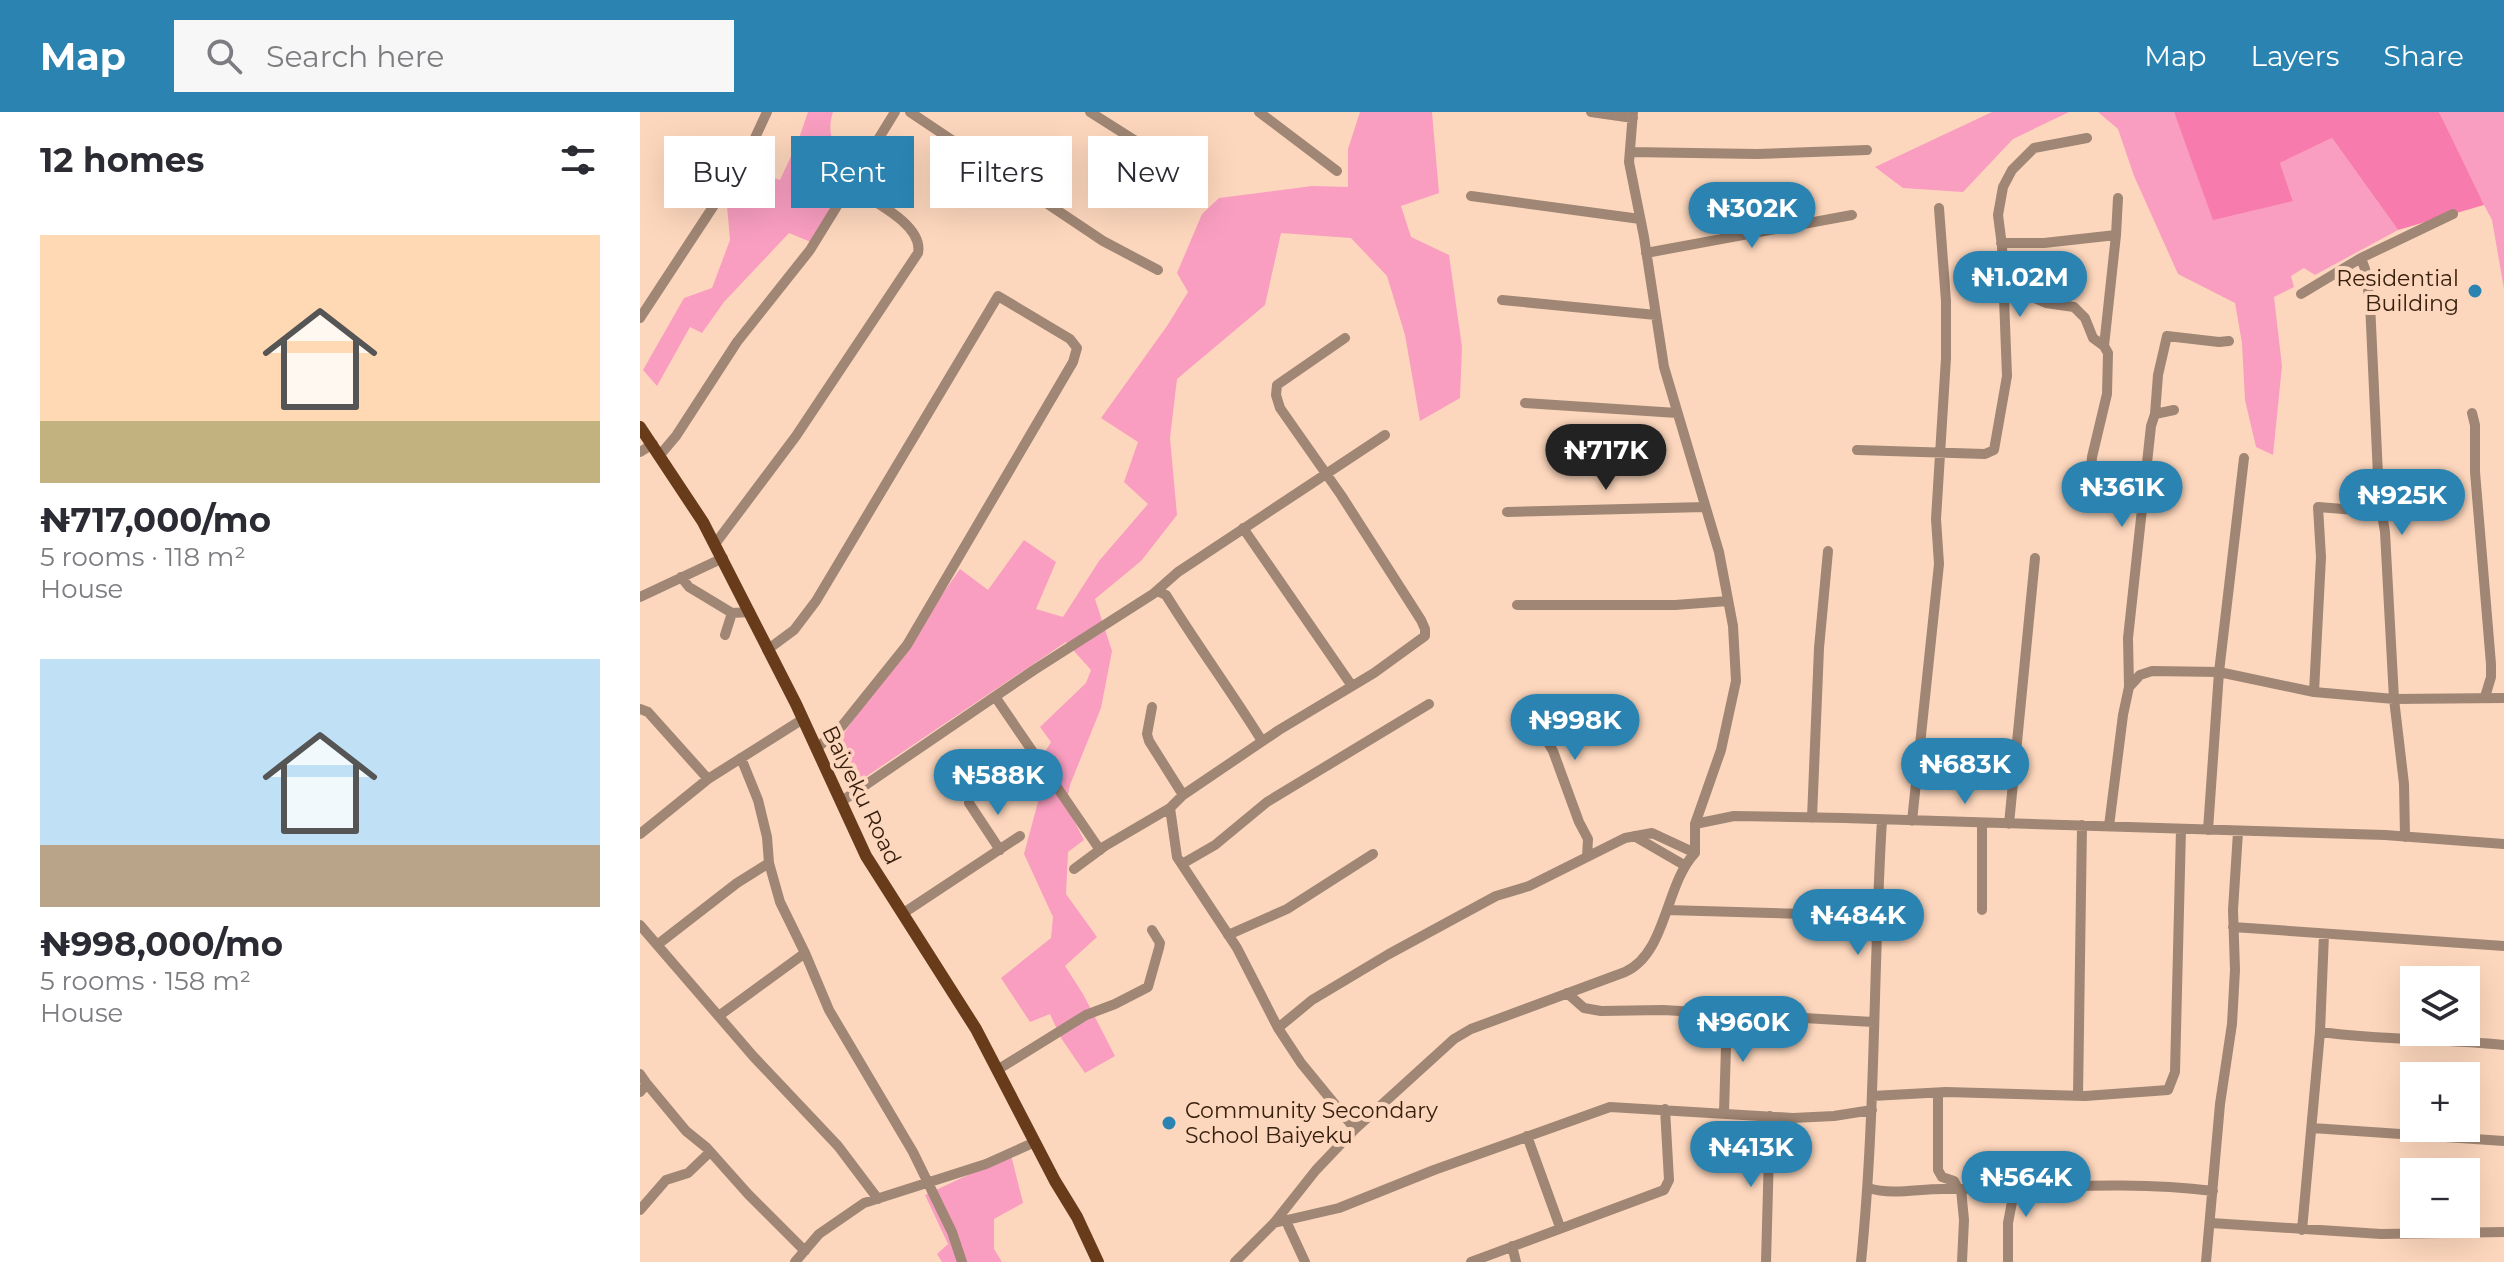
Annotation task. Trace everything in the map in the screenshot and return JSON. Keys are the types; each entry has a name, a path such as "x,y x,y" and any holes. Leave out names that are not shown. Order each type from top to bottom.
{"main road":[{"name":"Baiyeku Road","path":"640,427 723,558 803,719 866,856 976,1029 1098,1262"}],"street":[{"path":"640,318 743,163 767,112"},
{"path":"880,136 895,112"},
{"path":"910,112 1103,241 1158,270"},
{"path":"1090,112 1128,136"},
{"path":"1259,112 1337,171"},
{"path":"1235,1262 1274,1223 1316,1170 1355,1129 1454,1039 1492,1020 1625,972 1642,962 1684,865 1695,853 1695,824 1721,750 1736,681 1733,626 1719,552 1664,367 1629,162 1633,115 1591,112"},
{"path":"1857,450 1985,454 1994,450 2007,376 1998,215 2003,187 2012,170 2034,148 2087,138"},
{"path":"1630,152 1757,154 1867,150"},
{"path":"1471,196 1640,219"},
{"path":"2104,346 2118,198"},
{"path":"640,452 656,450 676,436 737,342 810,250 835,208"},
{"path":"715,544 796,436 918,253 915,231 882,208"},
{"path":"1912,821 1939,564 1936,519 1946,315 1939,208"},
{"path":"2301,294 2361,258 2453,214"},
{"path":"1646,253 1852,215"},
{"path":"2001,243 2044,243 2116,235"},
{"path":"2361,258 2370,303 2381,512 2385,532 2394,699 2404,784 2405,837"},
{"path":"2002,292 2012,288 2046,303 2074,307 2085,318 2093,338 2104,346 2108,353 2107,394 2092,457 2089,493 2100,503 2142,509"},
{"path":"767,650 794,630 816,601 998,296 1070,339 1077,348 1073,362 907,645 842,726 816,749"},
{"path":"1502,300 1656,315"},
{"path":"2109,826 2129,687 2128,638 2151,426 2167,336 2229,341"},
{"path":"1074,869 1170,808 1183,795 1262,741 1421,640 1425,629 1321,476 1317,464 1280,408 1275,389 1345,338"},
{"path":"1525,403 1677,413"},
{"path":"2155,414 2174,410"},
{"path":"2472,413 2491,664 2485,697"},
{"path":"842,801 996,698 1162,593 1167,582 1243,528 1385,435"},
{"path":"2208,830 2219,672 2244,458"},
{"path":"1507,512 1705,507"},
{"path":"2314,692 2321,557 2318,507 2381,512"},
{"path":"1243,528 1352,686"},
{"path":"1812,818 1819,648 1828,551"},
{"path":"640,597 723,558"},
{"path":"2009,824 2035,558"},
{"path":"681,577 689,587 732,613 750,612"},
{"path":"1162,593 1262,741"},
{"path":"1517,605 1675,605 1728,601"},
{"path":"725,635 732,613"},
{"path":"2129,687 2140,675 2152,671 2219,672 2314,692 2394,699 2504,698"},
{"path":"996,698 1100,850"},
{"path":"1182,864 1215,845 1267,802 1429,704"},
{"path":"1525,704 1553,751 1588,839 1587,857"},
{"path":"1152,707 1147,734 1149,741 1183,795"},
{"path":"640,709 648,712 708,779"},
{"path":"640,834 708,779 803,719"},
{"path":"741,758 758,800 767,837 769,863 780,902 829,1010 877,1088 928,1183 952,1232 962,1262"},
{"path":"969,803 1000,850"},
{"path":"1170,808 1175,850 1182,864 1228,935 1278,1028 1301,1063 1355,1129"},
{"path":"1695,824 1734,816 2082,825 2405,837 2504,844"},
{"path":"1861,1262 1872,1110 1876,916 1882,820"},
{"path":"1982,823 1982,910"},
{"path":"2078,1096 2082,825"},
{"path":"1872,1096 1938,1093 2078,1096 2168,1090 2175,1072 2181,829"},
{"path":"2206,1262 2220,1104 2232,1024 2238,832"},
{"path":"1278,1028 1312,1000 1389,954 1496,896 1529,886 1604,848 1634,836 1652,833 1695,853"},
{"path":"902,914 1020,836"},
{"path":"1634,836 1684,865"},
{"path":"1588,839 1604,848"},
{"path":"1228,935 1287,909 1373,854"},
{"path":"657,945 737,883 769,863"},
{"path":"1667,910 1876,916"},
{"path":"640,925 787,1093 838,1146 878,1199"},
{"path":"2233,927 2504,946"},
{"path":"997,1070 1086,1015 1148,987 1160,943 1152,930"},
{"path":"2302,1230 2320,1032 2324,934"},
{"path":"720,1015 805,953"},
{"path":"1567,993 1584,1008 1601,1011 1727,1013 1873,1022"},
{"path":"1724,1113 1727,1013"},
{"path":"2320,1032 2504,1045"},
{"path":"642,1083 805,1251"},
{"path":"1938,1093 1938,1170 1942,1177 1954,1181 1959,1189 1964,1220 1962,1262"},
{"path":"1274,1223 1339,1208 1610,1107 1770,1116 1834,1116 1872,1110"},
{"path":"1471,1262 1664,1190 1668,1186 1665,1109"},
{"path":"1766,1262 1770,1116"},
{"path":"2312,1128 2504,1141"},
{"path":"1527,1136 1560,1227"},
{"path":"795,1262 819,1234 846,1214 878,1199 986,1164 1035,1142"},
{"path":"640,1210 666,1180 688,1173 710,1152"},
{"path":"1868,1188 1898,1194 2108,1185 2213,1191"},
{"path":"2006,1189 2012,1202 2008,1223 2008,1262"},
{"path":"1290,1205 1301,1218"},
{"path":"1286,1221 1305,1262"},
{"path":"2211,1223 2381,1234 2504,1232"},
{"path":"1512,1246 1516,1262"}],"shaded area":[{"path":"808,112 833,112 831,136 800,136"},
{"path":"1360,112 1432,112 1439,193 1401,206 1411,237 1449,255 1462,347 1460,398 1420,421 1405,335 1387,276 1351,238 1281,233 1265,305 1177,379 1170,438 1177,515 1141,561 1095,599 1112,651 1101,708 1070,785 1066,805 1084,840 1068,852 1066,894 1097,937 1065,966 1115,1056 1085,1073 1061,1038 1050,1014 1030,1022 1001,978 1051,938 1053,917 1024,854 1038,802 1034,770 1051,742 1040,727 1086,683 1091,670 1066,642 855,784 837,743 960,569 988,590 1024,540 1056,562 1036,609 1063,617 1099,561 1148,504 1124,482 1138,442 1101,418 1188,292 1177,273 1202,214 1219,198 1312,186 1348,187 1348,149"},
{"path":"1992,112 2069,112 2013,139 1963,192 1903,188 1875,167"},
{"path":"2098,112 2174,112 2189,150 2293,201 2280,163 2332,138 2398,230 2315,275 2304,268 2291,276 2294,287 2274,297 2282,366 2273,455 2256,447 2245,400 2242,343 2235,303 2178,274 2134,176 2118,129"},
{"path":"2174,112 2439,112 2484,205 2398,230 2332,138 2280,163 2293,201 2213,220"},
{"path":"2439,112 2504,112 2504,289 2492,220"},
{"path":"791,156 791,208 836,208 818,245 789,233 724,302 702,333 690,327 657,386 643,370 684,298 712,288 730,240 727,208 775,208 775,178 780,180"},
{"path":"1011,1155 1023,1203 994,1219 994,1249 1002,1262 942,1262 937,1254 948,1244 925,1195"}],"place":[{"name":"Residential Building","path":"2475,291"},
{"name":"Community Secondary School Baiyeku","path":"1169,1123"}]}
